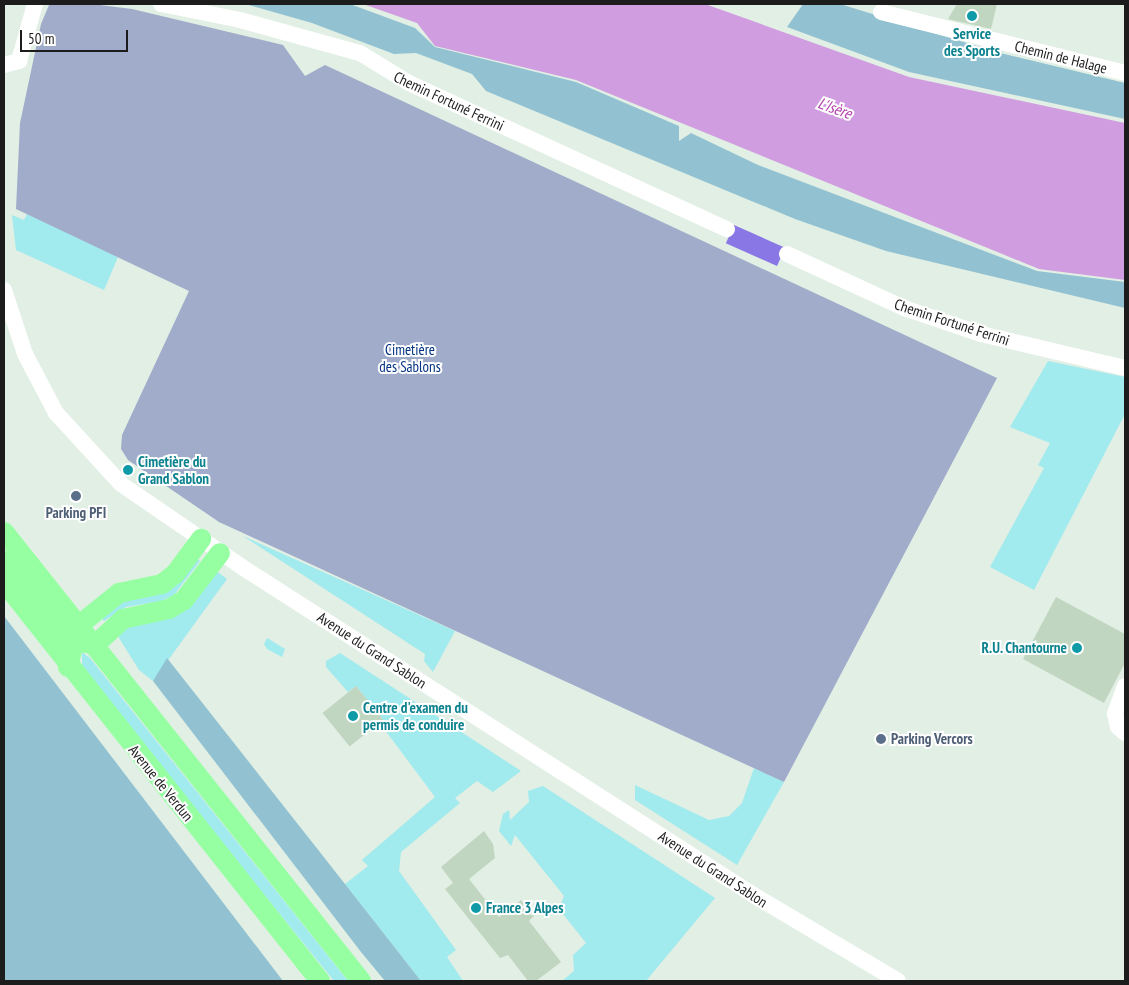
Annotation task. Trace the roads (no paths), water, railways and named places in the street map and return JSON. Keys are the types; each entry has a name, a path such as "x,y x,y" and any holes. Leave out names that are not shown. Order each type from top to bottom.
{"main road":[{"path":"4,532 76,633"},
{"path":"68,667 76,633 119,593 162,584 175,574 201,540"},
{"path":"94,646 123,620 169,609 184,600 220,553"},
{"path":"4,561 76,633 94,646 361,981"},
{"name":"Avenue de Verdun","path":"4,582 68,667 320,981"}],"street":[{"path":"4,65 19,61 35,4"},
{"name":"Chemin Fortuné Ferrini","path":"161,4 240,20 360,53 404,80 728,229"},
{"name":"Chemin de Halage","path":"881,12 1125,73"},
{"name":"Chemin Fortuné Ferrini","path":"787,254 913,311 1020,344 1125,368"},
{"name":"Avenue du Grand Sablon","path":"4,290 39,385 72,434 121,484 220,553 755,896 898,981"},
{"path":"1125,686 1115,714 1118,728 1125,733"}],"water":[{"name":"L'Isère","path":"363,4 705,4 909,77 1125,123 1125,280 1039,269 576,80 435,46 417,23"}],"place":[{"name":"Service des Sports","path":"972,16"},
{"name":"Cimetière du Grand Sablon","path":"128,470"},
{"name":"Parking PFI","path":"76,496"},
{"name":"R.U. Chantourne","path":"1077,648"},
{"name":"Centre d'examen du permis de conduire","path":"353,716"},
{"name":"Parking Vercors","path":"881,739"},
{"name":"France 3 Alpes","path":"476,908"}],"park label":[{"name":"Cimetière des Sablons","path":"410,358"}]}
